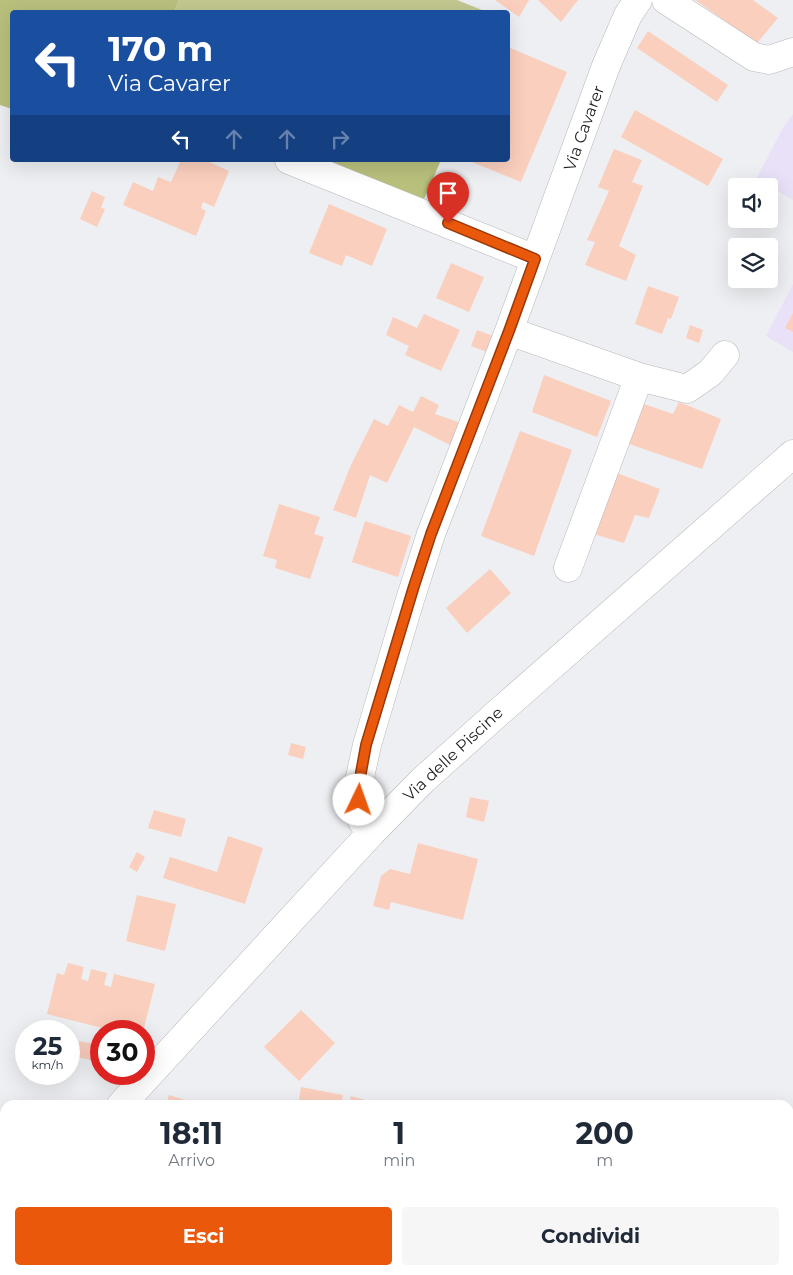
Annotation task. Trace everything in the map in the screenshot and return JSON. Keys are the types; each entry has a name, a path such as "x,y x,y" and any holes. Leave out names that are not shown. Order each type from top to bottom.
{"street":[{"name":"Via Cavarer","path":"371,833 362,822 359,800 360,778 366,745 431,534 509,331 606,66 628,15 638,0"},
{"path":"666,0 754,57 769,60 793,52"},
{"path":"294,162 535,259"},
{"path":"509,331 639,377 687,389 710,373 725,355"},
{"path":"568,568 639,377"},
{"name":"Via delle Piscine","path":"126,1100 371,833 423,780 793,454"}],"shaded area":[{"path":"793,114 793,200 778,191 778,178 757,178 784,126"},
{"path":"793,284 793,352 766,336"}],"green space":[{"path":"0,0 179,0 175,10 10,10 10,108 0,105"},
{"path":"179,0 457,0 482,10 175,10"},
{"path":"308,162 440,162 421,206"}],"building":[{"path":"495,0 529,0 519,17"},
{"path":"538,0 578,0 561,22"},
{"path":"695,0 753,0 778,18 757,43"},
{"path":"648,31 728,85 717,102 637,48"},
{"path":"510,48 567,72 521,182 472,162 510,162"},
{"path":"635,110 723,159 708,186 621,137"},
{"path":"614,149 642,160 632,182 643,186 619,246 636,255 626,281 585,265 595,242 587,240 609,191 598,187"},
{"path":"180,162 209,162 229,171 214,207 203,202 201,208 206,211 196,236 123,205 133,182 153,191 158,177 171,182"},
{"path":"92,191 105,197 101,208 105,209 97,227 80,219"},
{"path":"329,204 387,229 372,266 346,255 342,266 309,253"},
{"path":"451,263 484,277 469,312 436,298"},
{"path":"648,286 679,297 671,319 668,318 662,334 635,324"},
{"path":"793,313 793,332 785,328"},
{"path":"424,314 460,330 441,371 405,355 409,346 386,335 393,317 417,328"},
{"path":"690,325 703,330 699,343 686,338"},
{"path":"477,330 493,336 487,352 471,346"},
{"path":"544,375 611,401 597,437 532,412"},
{"path":"421,396 439,405 435,414 467,425 456,448 414,427 387,483 370,475 356,518 333,510 351,465 374,419 388,426 399,405 413,412"},
{"path":"679,402 721,419 702,469 629,444 644,404 673,414"},
{"path":"520,431 572,450 534,556 481,536"},
{"path":"614,472 660,489 649,518 635,515 624,543 590,533"},
{"path":"279,504 320,517 314,534 324,537 310,579 275,568 277,560 263,556"},
{"path":"365,521 411,536 398,577 352,562"},
{"path":"490,569 511,593 467,633 446,608"},
{"path":"291,743 306,747 303,759 288,755"},
{"path":"470,797 489,801 484,822 466,817"},
{"path":"154,810 186,819 181,837 148,828"},
{"path":"228,836 263,848 245,904 163,878 170,857 217,872"},
{"path":"418,843 478,859 463,920 391,902 389,910 373,906 381,876 390,869 410,874"},
{"path":"137,852 145,857 137,872 129,867"},
{"path":"137,895 176,904 165,951 126,941"},
{"path":"68,963 84,967 81,979 88,981 91,969 107,973 104,985 111,987 114,974 155,984 146,1020 90,1020 90,1025 80,1022 80,1020 71,1020 47,1014 57,973 64,975"},
{"path":"301,1010 335,1043 299,1081 264,1047"},
{"path":"80,1041 90,1043 90,1060 80,1058"},
{"path":"301,1087 343,1095 342,1100 299,1100"},
{"path":"169,1095 186,1100 168,1100"},
{"path":"351,1096 365,1100 350,1100"}],"route":[{"path":"359,800 360,778 366,745 414,586 431,534 535,259 448,223"}]}
